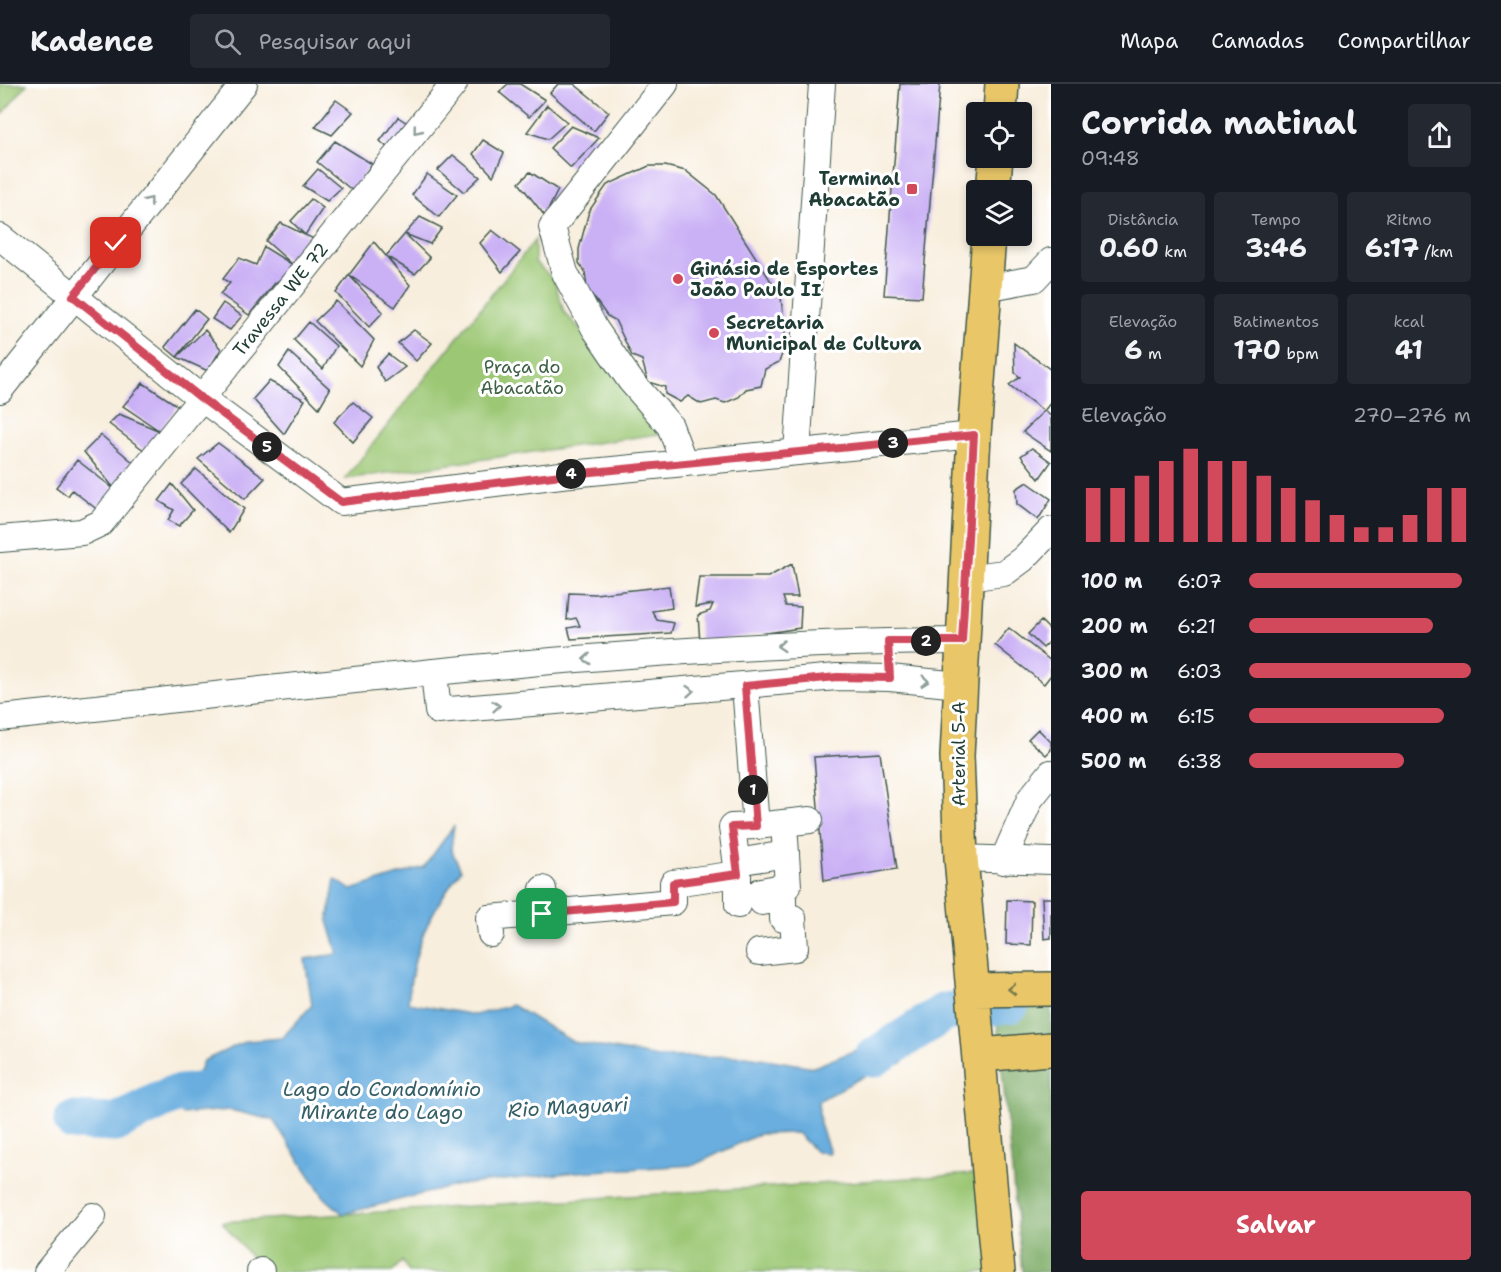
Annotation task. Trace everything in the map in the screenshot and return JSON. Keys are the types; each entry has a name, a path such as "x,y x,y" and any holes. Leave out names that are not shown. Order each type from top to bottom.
{"main road":[{"path":"1001,102 1002,84"},
{"name":"Arterial 5-A","path":"988,246 974,435 957,756 961,858 998,1272"},
{"path":"974,990 1051,988"},
{"path":"979,1043 1051,1049"}],"street":[{"path":"0,390 244,84"},
{"name":"Travessa WE 72","path":"0,539 82,532 93,528 108,515 454,84"},
{"path":"665,84 552,227 566,273 595,329 630,380 670,426 684,463"},
{"path":"796,452 822,84"},
{"path":"0,237 201,398 341,502 684,463 974,435"},
{"path":"985,288 1034,279 1051,261"},
{"path":"967,578 1004,573 1051,530"},
{"path":"0,718 499,665 888,641 962,641"},
{"path":"888,641 890,678"},
{"path":"439,672 438,711 837,677 890,678 959,685"},
{"path":"745,686 756,826"},
{"path":"1003,861 1030,799 1051,773"},
{"path":"738,905 738,868 732,827 810,820"},
{"path":"759,952 795,948 794,918 783,919 783,899 762,902 761,891 788,886 784,823"},
{"path":"491,934 489,918 673,902 673,883 786,854"},
{"path":"961,858 1051,861"},
{"path":"543,889 547,914"},
{"path":"47,1272 93,1216"}],"green space":[{"path":"0,84 27,84 0,117"},
{"name":"Praça do Abacatão","path":"535,240 535,262 554,280 564,312 589,338 659,434 345,479"},
{"path":"1051,982 1051,1272 1022,1272 994,991"},
{"path":"989,1173 992,1272 409,1272 402,1261 392,1272 263,1272 222,1222"}],"water":[{"name":"Lago do Condomínio Mirante do Lago","path":"454,826 451,849 461,870 424,932 414,965 408,1003 475,1015 512,1005 573,1042 658,1057 747,1056 814,1067 898,1033 917,1030 918,1045 902,1063 866,1075 818,1101 820,1124 830,1153 816,1152 797,1133 759,1134 694,1165 577,1172 458,1185 343,1214 324,1197 273,1120 230,1110 182,1114 203,1061 246,1041 282,1038 312,1005 305,959 338,954 328,921 335,879 351,890 424,867"}],"building":[{"path":"508,84 520,84 545,100 529,117 499,92"},
{"path":"558,84 574,84 609,112 594,131 550,93"},
{"name":"Terminal Abacatão","path":"900,84 940,84 922,297 884,295"},
{"path":"336,100 353,112 332,135 315,127"},
{"path":"547,105 567,122 548,139 527,132"},
{"path":"398,117 413,127 392,152 380,141"},
{"path":"571,126 599,138 571,168 550,148"},
{"path":"483,140 504,153 493,176 473,154"},
{"path":"335,141 372,164 353,191 317,162"},
{"path":"453,155 480,177 464,192 438,170"},
{"name":"Ginásio de Esportes João Paulo II","path":"649,166 665,166 686,171 716,195 781,297 786,344 779,362 765,369 761,386 746,389 739,397 725,403 716,400 701,404 688,396 680,402 665,394 665,387 648,382 642,360 632,356 615,320 607,316 587,288 585,271 579,263 579,249 589,211 607,185"},
{"path":"318,169 341,188 327,201 303,186"},
{"path":"530,172 558,190 545,216 519,183"},
{"path":"427,174 457,195 439,217 412,195"},
{"path":"311,199 323,208 305,235 291,221"},
{"path":"420,217 442,228 430,244 405,234"},
{"path":"281,223 314,239 292,264 266,241"},
{"path":"492,230 520,252 502,272 480,243"},
{"path":"405,234 430,258 415,274 386,256"},
{"path":"374,242 410,285 395,307 349,275"},
{"path":"264,247 298,268 275,283 249,315 220,294 230,283 223,279 239,258 256,265"},
{"path":"349,275 383,312 369,327 336,293"},
{"path":"336,301 374,340 360,366 315,321"},
{"path":"223,303 242,316 230,330 212,319"},
{"path":"195,309 207,319 177,357 165,347"},
{"path":"309,322 336,346 323,369 294,340"},
{"path":"205,330 221,349 208,371 177,357"},
{"path":"414,330 432,343 416,361 398,343"},
{"path":"1014,343 1051,370 1051,402 1044,411 1009,385 1020,377 1015,373"},
{"path":"289,352 330,389 319,408 279,367"},
{"path":"388,354 405,367 385,382 376,367"},
{"path":"269,381 305,400 284,434 253,399"},
{"path":"143,383 178,406 160,431 123,406"},
{"path":"353,402 373,418 353,442 334,422"},
{"path":"1044,411 1051,416 1051,451 1023,432"},
{"path":"119,414 160,431 145,451 109,424"},
{"path":"101,435 135,464 114,488 84,452"},
{"path":"218,443 265,478 245,499 198,459"},
{"path":"1032,448 1051,462 1039,479 1021,456"},
{"path":"77,460 119,493 103,514 72,490 68,496 56,487"},
{"path":"196,469 244,509 229,533 181,484"},
{"path":"1027,482 1051,499 1038,520 1017,504 1016,489"},
{"path":"172,484 193,510 179,526 168,520 174,510 159,501"},
{"path":"792,564 798,597 783,597 786,606 801,607 800,628 700,643 698,615 710,611 713,604 695,607 699,577 768,577"},
{"path":"669,586 672,608 652,611 657,620 674,623 671,633 571,639 568,628 580,626 576,618 567,620 569,593 595,594"},
{"path":"1041,621 1051,631 1051,640 1043,648 1028,634"},
{"path":"1009,628 1051,661 1051,675 1044,684 995,645"},
{"path":"1038,729 1051,742 1051,750 1046,755 1028,739"},
{"path":"880,753 897,869 824,881 814,757"},
{"path":"1042,898 1051,898 1051,938 1044,939"},
{"path":"1007,900 1032,901 1031,945 1006,944"}],"waterway":[{"name":"Rio Maguari","path":"873,1058 945,1012 1010,1004"},
{"name":"Rio Maguari","path":"73,1121 115,1123 172,1095 244,1086"}],"place":[{"name":"Terminal Abacatão","path":"912,189"},
{"name":"Ginásio de Esportes João Paulo II","path":"678,279"},
{"name":"Secretaria Municipal de Cultura","path":"714,333"}],"route":[{"path":"116,243 73,296 201,398 341,502 374,496 561,475 974,435 962,641 888,641 890,678 837,677 745,686 756,826 732,827 738,874 673,883 673,902 542,914"}]}
